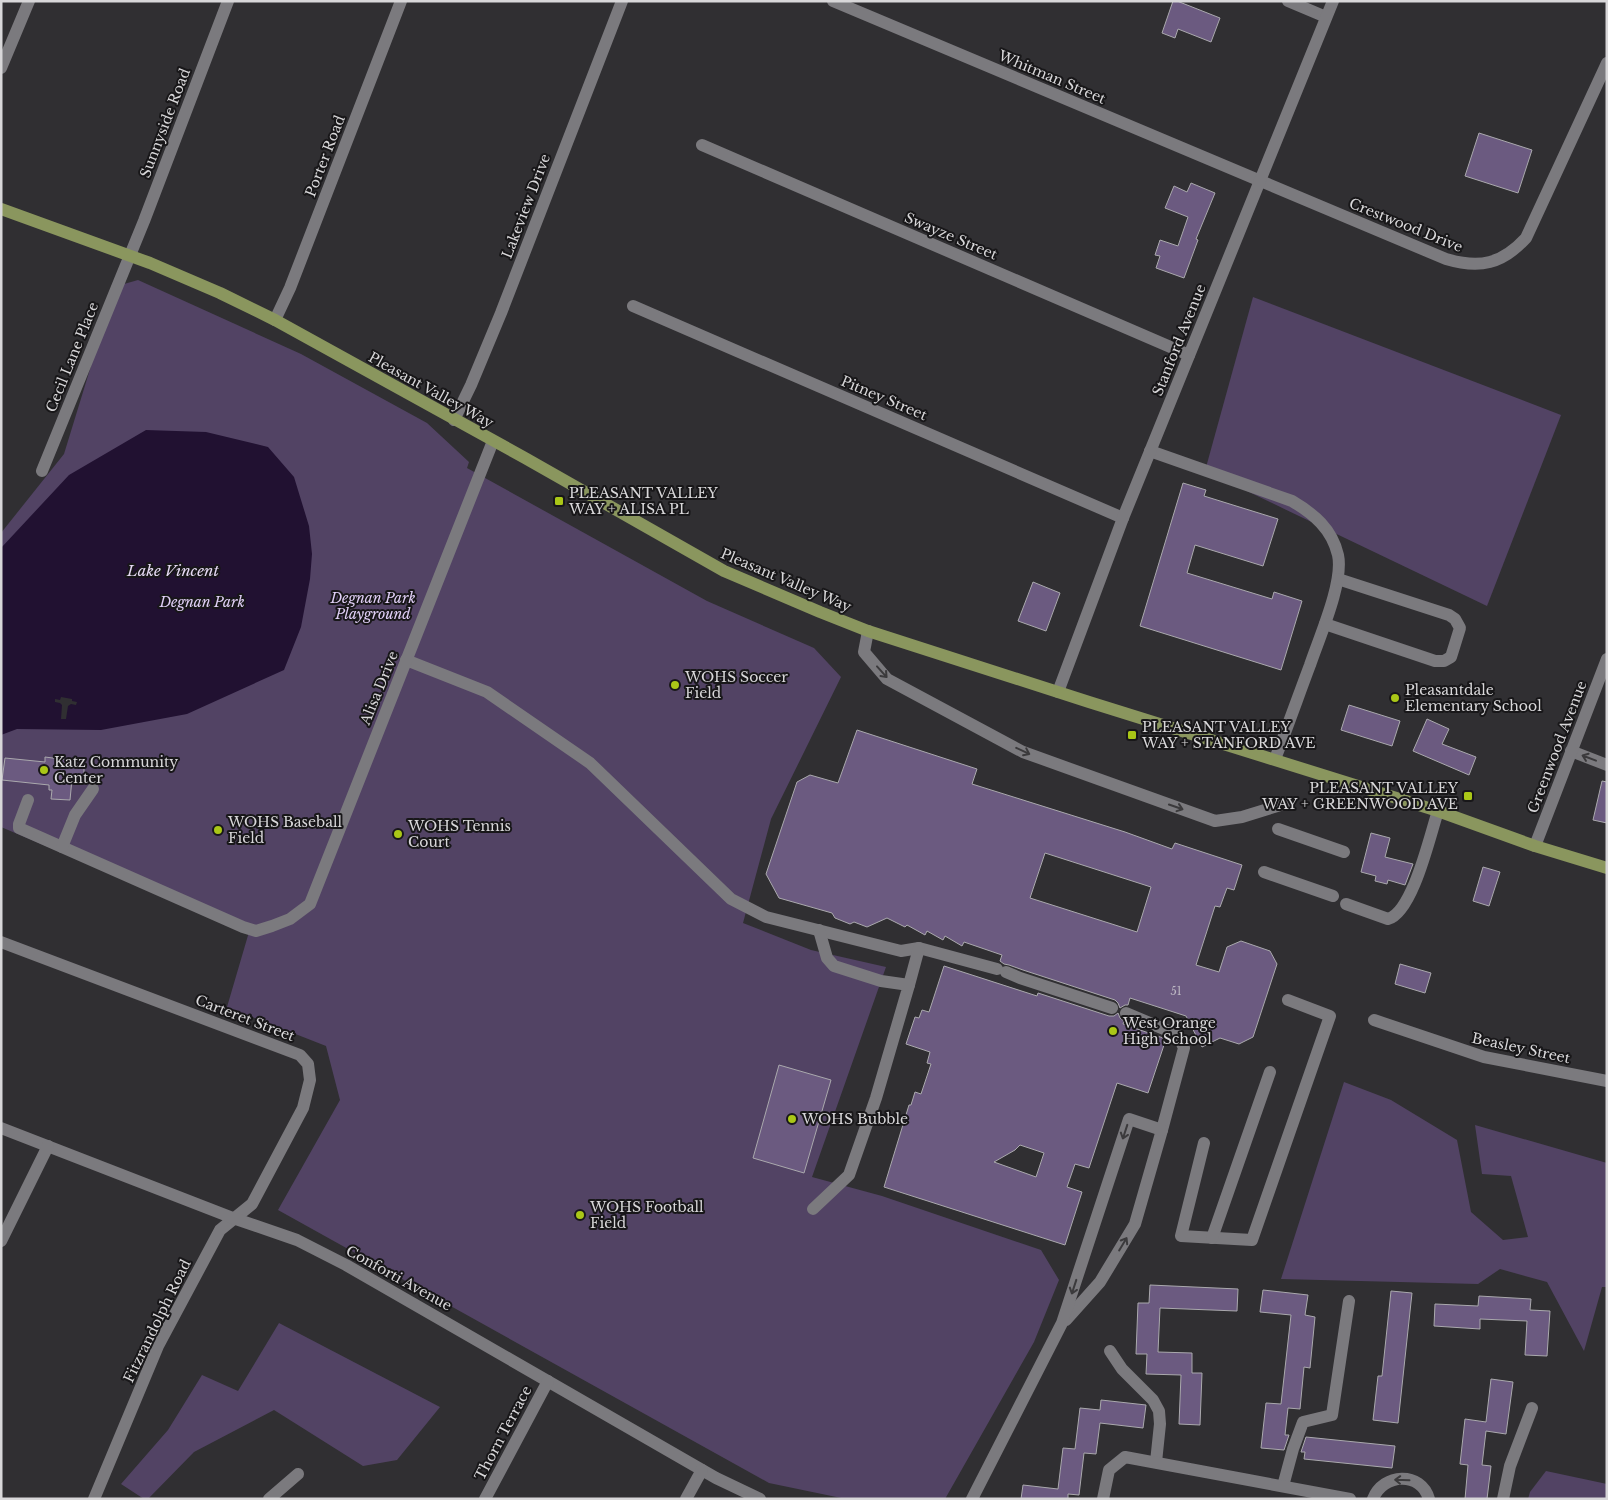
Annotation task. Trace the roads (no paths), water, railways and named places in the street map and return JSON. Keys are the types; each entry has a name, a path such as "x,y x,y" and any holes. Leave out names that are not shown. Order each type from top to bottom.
{"main road":[{"name":"Pleasant Valley Way","path":"1,209 130,255 220,293 275,320 724,572 868,630 1058,692 1438,811 1534,846 1607,868"}],"street":[{"path":"1,68 29,1"},
{"name":"Sunnyside Road","path":"130,255 228,1"},
{"name":"Porter Road","path":"275,320 290,288 401,1"},
{"name":"Lakeview Drive","path":"454,420 471,386 497,322 622,1"},
{"name":"Whitman Street","path":"833,1 1260,181"},
{"path":"1288,1 1326,17"},
{"name":"Stanford Avenue","path":"1058,692 1123,518 1333,1"},
{"name":"Crestwood Drive","path":"1260,181 1446,259 1463,264 1492,262 1510,253 1526,238 1607,63"},
{"name":"Swayze Street","path":"702,145 1189,356"},
{"name":"Cecil Lane Place","path":"42,471 130,255"},
{"name":"Pitney Street","path":"633,306 1123,518"},
{"name":"Alisa Drive","path":"28,800 19,828 252,931 290,919 310,904 493,441"},
{"path":"1150,451 1292,501 1311,512 1326,527 1334,542 1338,557 1338,579 1325,624 1276,759"},
{"path":"1325,624 1435,661 1444,661 1451,657 1460,628 1455,618 1449,615 1338,579"},
{"path":"868,630 864,652 887,679 1024,752 1215,821 1242,817 1287,803"},
{"name":"Greenwood Avenue","path":"1534,846 1607,659"},
{"path":"406,660 487,692 590,763 731,899 766,917 901,951 919,948 1002,970 1020,978 1112,1008"},
{"path":"1571,751 1607,765"},
{"path":"62,847 75,816 93,789"},
{"path":"1346,904 1388,919 1398,915 1413,890 1438,811"},
{"path":"1278,829 1344,852"},
{"path":"1264,872 1333,896"},
{"path":"819,930 827,958 834,966 881,981 909,985"},
{"name":"Carteret Street","path":"1,942 300,1055 308,1064 310,1080 303,1108 252,1204 233,1218"},
{"path":"813,1209 849,1175 876,1098 919,948"},
{"path":"1204,1143 1181,1236 1252,1240 1330,1016 1288,1000"},
{"path":"1062,1324 1100,1282 1135,1224 1184,1048 1178,1035 1126,1012"},
{"name":"Beasley Street","path":"1374,1020 1484,1057 1607,1081"},
{"path":"1212,1238 1270,1072"},
{"path":"972,1499 1062,1324 1129,1119 1162,1130"},
{"name":"Conforti Avenue","path":"1,1128 233,1218 297,1240 346,1265 716,1478 760,1499"},
{"path":"1,1242 48,1146"},
{"name":"Fitzrandolph Road","path":"94,1499 158,1346 220,1230 233,1218"},
{"path":"1283,1486 1302,1422 1332,1415 1349,1300"},
{"path":"1110,1351 1122,1369 1153,1400 1159,1411 1160,1424 1156,1462"},
{"name":"Thorn Terrace","path":"484,1499 548,1381"},
{"path":"1503,1499 1510,1466 1532,1408"},
{"path":"1103,1499 1110,1470 1124,1456 1350,1499"},
{"path":"686,1499 702,1470"},
{"path":"269,1499 298,1474"},
{"path":"1373,1499 1378,1488 1386,1482 1397,1478 1415,1482 1423,1488 1429,1499"}],"water":[{"name":"Lake Vincent","path":"146,430 206,432 268,447 294,477 309,526 312,554 310,579 301,627 284,670 187,714 101,730 17,729 1,735 1,548 69,475"}],"place":[{"name":"PLEASANT VALLEY WAY + ALISA PL","path":"559,501"},
{"name":"WOHS Soccer Field","path":"675,685"},
{"name":"Pleasantdale Elementary School","path":"1395,698"},
{"name":"PLEASANT VALLEY WAY + STANFORD AVE","path":"1132,735"},
{"name":"Katz Community Center","path":"44,770"},
{"name":"PLEASANT VALLEY WAY + GREENWOOD AVE","path":"1468,796"},
{"name":"WOHS Baseball Field","path":"218,830"},
{"name":"WOHS Tennis Court","path":"398,834"},
{"name":"West Orange High School","path":"1113,1031"},
{"name":"WOHS Bubble","path":"792,1119"},
{"name":"WOHS Football Field","path":"580,1215"}],"park label":[{"name":"Degnan Park","path":"202,602"},
{"name":"Degnan Park Playground","path":"373,606"}]}
